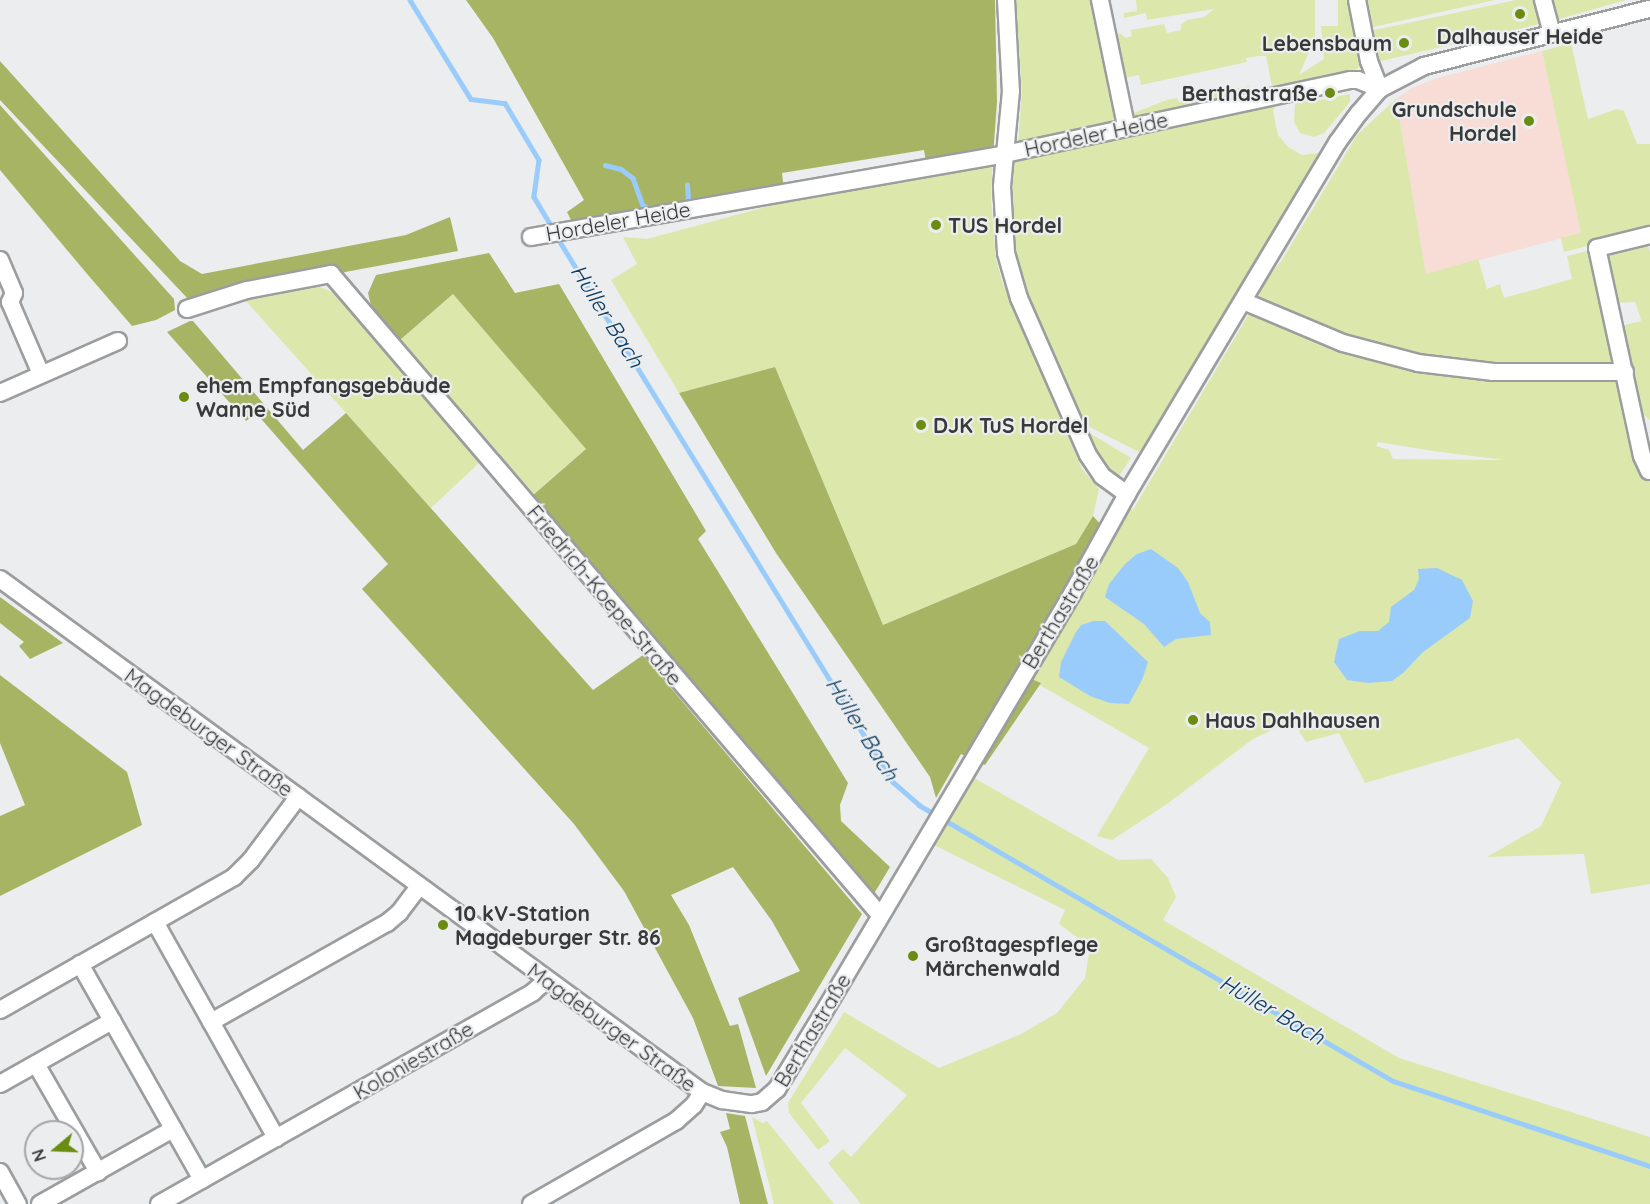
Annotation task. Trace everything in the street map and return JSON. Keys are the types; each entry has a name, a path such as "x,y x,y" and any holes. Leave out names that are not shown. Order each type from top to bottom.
{"street":[{"path":"1006,0 1011,91 1005,154 1003,221 1006,254 1019,298 1088,455 1102,476 1127,494"},
{"path":"1100,0 1126,126"},
{"path":"1357,0 1369,61 1380,88 1424,66 1650,9"},
{"path":"1543,0 1552,34"},
{"name":"Hordeler Heide","path":"531,237 754,196 1005,154 1126,126 1350,80 1358,80 1380,88"},
{"name":"Berthastraße","path":"722,1100 752,1104 762,1102 777,1089 1073,592 1127,494 1337,143 1380,88"},
{"path":"1649,471 1642,456 1644,427 1625,372 1597,248 1650,235"},
{"path":"0,260 14,293 10,302 41,374"},
{"name":"Friedrich-Koepe-Straße","path":"188,309 247,290 331,274 880,915"},
{"path":"1243,301 1343,343 1418,363 1493,372 1625,372"},
{"path":"0,393 118,341"},
{"name":"Magdeburger Straße","path":"0,579 702,1092 722,1100"},
{"path":"0,1010 242,870 298,797"},
{"path":"211,1022 387,923 399,913 418,886"},
{"path":"155,922 276,1138"},
{"path":"80,964 202,1180"},
{"name":"Koloniestraße","path":"159,1204 533,992 547,980"},
{"path":"0,1084 112,1021"},
{"path":"36,1064 98,1172"},
{"path":"531,1204 676,1121 694,1105 702,1092"},
{"path":"40,1204 173,1129"},
{"path":"0,1172 18,1204"}],"shaded area":[{"path":"1542,51 1582,233 1426,274 1396,99 1412,88 1437,78"}],"green space":[{"path":"466,0 995,0 997,102 993,156 927,168 924,150 782,173 784,191 576,230 567,212 584,200 493,38"},
{"path":"1016,0 1094,0 1116,116 1111,122 1018,142 1022,92"},
{"path":"1136,0 1315,0 1315,38 1299,75 1324,59 1321,26 1338,26 1338,0 1350,0 1362,64 1357,69 1272,87 1266,56 1259,56 1246,58 1247,62 1141,85 1139,75 1124,78 1113,34 1121,34 1126,38 1132,36 1131,30 1164,24 1167,33 1181,30 1181,25 1187,20 1204,17 1214,9 1147,20 1146,13 1124,18 1124,13 1137,11"},
{"path":"1363,0 1495,0 1373,27 1368,24"},
{"path":"1516,0 1539,0 1544,23 1377,62 1370,31"},
{"path":"1548,0 1626,0 1552,21"},
{"path":"1571,43 1588,119 1617,109 1624,111 1637,144 1650,144 1650,230 1564,252 1561,238 1581,233 1542,51"},
{"path":"0,61 180,261 202,274 406,235 450,217 458,251 190,301 0,100"},
{"path":"1250,86 1251,94 1139,117 1131,114 1167,100 1177,98 1178,102 1201,97 1201,94"},
{"path":"1350,94 1350,102 1324,133 1314,137 1300,133 1294,122 1295,104 1308,98 1310,102"},
{"path":"1396,99 1426,274 1478,259 1487,289 1500,284 1504,298 1572,279 1567,256 1591,250 1617,367 1494,366 1450,361 1357,342 1261,301 1259,294 1268,278 1282,260 1357,135"},
{"path":"1278,101 1273,111 1278,135 1288,147 1302,155 1319,153 1143,454 1084,424 1036,313 1016,261 1011,181 1015,157"},
{"path":"0,105 174,299 175,310 156,320 132,326 88,275 0,170"},
{"name":"DJK TuS Hordel","path":"993,156 991,199 996,260 1003,284 1082,469 1099,489 1093,516 1076,544 883,625 775,367 679,393 611,280 637,264 623,237 647,239 862,181"},
{"path":"1646,240 1650,252 1650,420 1641,413 1621,326 1641,321 1640,316 1635,302 1615,303 1606,254"},
{"path":"489,253 515,293 559,284 706,531 698,539 848,783 840,805 841,821 890,867 872,897 532,496 586,449 453,294 400,340 371,306 368,293 376,275"},
{"path":"317,286 335,293 479,463 431,508 245,300"},
{"path":"453,294 587,448 534,494 400,340"},
{"path":"1250,312 1337,347 1618,381 1633,442 1650,441 1650,884 1591,894 1584,854 1487,857 1541,826 1561,783 1518,738 1365,783 1339,733 1306,742 1292,720 1253,739 1167,804 1112,840 1097,836 1149,748 1024,676 1123,504 1133,510","holes":["1378,442 1505,460 1393,459 1389,450 1376,446"]},
{"path":"193,321 303,450 346,413 593,690 643,655 862,914 766,1076 738,998 800,971 772,921 733,867 671,895 689,925 730,1026 738,1024 756,1088 718,1086 693,1018 624,891 574,824 362,589 388,564 256,413 246,421 167,332"},
{"path":"775,367 883,625 1076,544 1093,516 1104,528 1017,673 1041,683 985,765 961,754 936,798 930,777 776,553 679,393"},
{"path":"1083,429 1131,458 1118,477 1091,448"},
{"path":"0,597 63,643 30,659 19,646 24,642 0,623"},
{"path":"0,675 127,772 142,825 0,896 0,816 25,805 0,743"},
{"path":"969,775 1118,860 1151,859 1168,878 1176,897 1163,920 1399,1058 1650,1137 1650,1204 861,1204 828,1163 843,1149 851,1157 907,1095 845,1048 801,1103 830,1141 818,1150 789,1113 788,1103 844,1012 939,1068 1021,1034 1057,1013 1085,978 1090,947 1059,924 1065,910 930,843"},
{"path":"726,1113 745,1116 768,1204 740,1204 727,1147 720,1132 730,1129"},
{"path":"752,1117 763,1123 767,1121 834,1204 774,1204"}],"water":[{"path":"1151,549 1178,568 1188,582 1200,613 1210,622 1211,635 1176,639 1164,647 1144,624 1105,597 1109,584 1125,564 1137,554"},
{"path":"1437,568 1462,580 1473,601 1470,618 1423,652 1392,681 1368,683 1347,680 1334,662 1339,639 1360,631 1378,631 1389,622 1391,607 1414,590 1419,579 1418,569"},
{"path":"1094,621 1105,621 1148,662 1142,680 1129,704 1110,703 1090,696 1059,677 1061,662 1076,632 1081,625"}],"waterway":[{"name":"Hüller Bach","path":"410,0 471,99 505,103 539,160 534,197 553,229"},
{"path":"605,165 621,169 633,178 643,205 651,210"},
{"path":"683,204 688,199 687,185"},
{"name":"Hüller Bach","path":"557,237 893,782 919,805 1393,1081 1650,1166"}],"place":[{"name":"Dalhauser Heide","path":"1520,14"},
{"name":"Lebensbaum","path":"1404,43"},
{"name":"Berthastraße","path":"1330,93"},
{"name":"Grundschule Hordel","path":"1529,121"},
{"name":"TUS Hordel","path":"936,225"},
{"name":"ehem Empfangsgebäude Wanne Süd","path":"184,397"},
{"name":"DJK TuS Hordel","path":"921,425"},
{"name":"Haus Dahlhausen","path":"1193,720"},
{"name":"10 kV-Station Magdeburger Str. 86","path":"443,925"},
{"name":"Großtagespflege Märchenwald","path":"913,956"}]}
